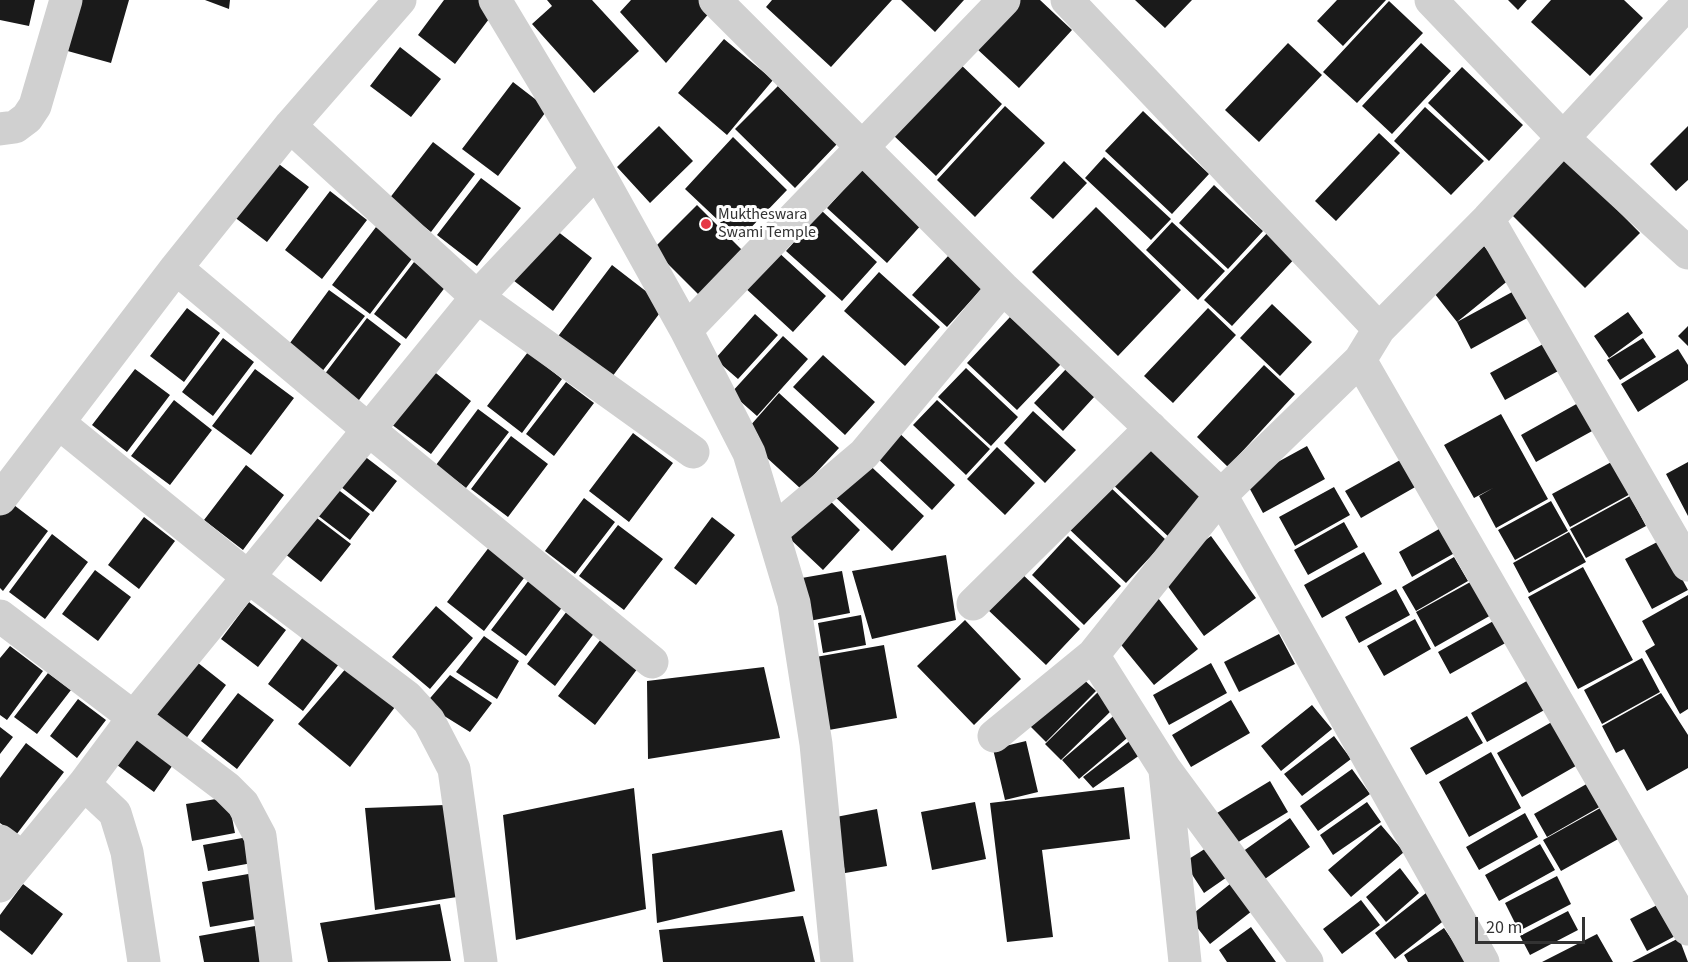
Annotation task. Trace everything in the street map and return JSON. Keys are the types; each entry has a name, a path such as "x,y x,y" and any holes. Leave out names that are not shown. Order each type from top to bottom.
{"street":[{"path":"0,129 15,127 27,118 35,106 66,0"},
{"path":"0,500 60,424 176,268 290,126 400,0"},
{"path":"495,0 597,170 686,330 749,453 795,603 816,744 837,962"},
{"path":"715,0 864,146 1003,288 1221,495 1483,962"},
{"path":"686,330 1004,0"},
{"path":"1067,0 1379,329"},
{"path":"1431,0 1564,139 1688,253"},
{"path":"994,736 1093,655 1221,495 1360,360 1379,329 1564,139 1688,3"},
{"path":"290,126 477,297 693,452"},
{"path":"0,886 12,850 84,784 134,717 247,576 477,297 597,170"},
{"path":"1488,219 1688,566"},
{"path":"176,268 652,662"},
{"path":"773,531 864,454 1003,288"},
{"path":"1360,360 1688,929"},
{"path":"60,424 247,576 407,697 429,721 454,769 482,962"},
{"path":"973,604 1151,428"},
{"path":"0,616 227,788 243,804 260,837 276,962"},
{"path":"1093,655 1165,769 1307,962"},
{"path":"1165,769 1185,962"},
{"path":"84,784 115,813 127,852 144,962"}],"building":[{"path":"0,0 35,0 29,26 0,20"},
{"path":"80,0 129,0 111,63 64,50"},
{"path":"205,0 230,0 229,9"},
{"path":"444,0 479,0 495,11 455,64 418,35"},
{"path":"547,0 592,0 639,51 594,93 532,24 552,6"},
{"path":"631,0 699,0 711,11 666,63 620,12"},
{"path":"772,0 892,0 831,67 766,7"},
{"path":"901,0 964,0 935,32"},
{"path":"1020,0 1040,0 1072,30 1019,88 976,48"},
{"path":"1135,0 1192,0 1165,28"},
{"path":"1337,0 1386,0 1343,46 1317,21"},
{"path":"1508,0 1527,0 1518,10"},
{"path":"1551,0 1624,0 1643,18 1590,76 1531,22"},
{"path":"1389,1 1423,33 1357,103 1323,72"},
{"path":"724,39 773,80 727,135 678,93"},
{"path":"1288,43 1322,75 1259,142 1225,110"},
{"path":"1421,43 1451,71 1392,134 1362,106"},
{"path":"400,47 441,79 411,117 370,86"},
{"path":"958,62 1002,104 936,176 891,133"},
{"path":"1462,67 1523,125 1489,161 1428,103"},
{"path":"513,82 548,109 498,176 462,149"},
{"path":"778,86 837,144 795,188 735,129"},
{"path":"1005,106 1045,143 975,217 937,180"},
{"path":"1425,107 1484,161 1451,195 1394,141"},
{"path":"1143,111 1209,174 1172,214 1105,151"},
{"path":"659,126 693,161 650,203 617,167"},
{"path":"1688,126 1688,180 1676,191 1650,164"},
{"path":"1379,133 1400,153 1336,221 1315,201"},
{"path":"733,137 787,190 739,240 685,189"},
{"path":"433,142 475,174 431,232 389,199"},
{"path":"1561,153 1640,233 1585,288 1506,209"},
{"path":"1104,157 1171,219 1151,240 1085,178"},
{"path":"271,158 309,187 267,242 229,213"},
{"path":"1064,161 1087,183 1053,219 1030,198"},
{"path":"863,168 923,223 887,263 827,208"},
{"path":"481,178 521,208 477,266 437,235"},
{"path":"1214,185 1263,231 1228,269 1179,223"},
{"path":"330,191 367,220 322,279 285,250"},
{"path":"697,205 748,256 704,300 653,249"},
{"path":"1096,207 1181,290 1118,356 1032,272"},
{"path":"822,211 877,262 842,301 786,251"},
{"path":"1172,222 1225,271 1198,300 1146,250"},
{"path":"548,224 592,258 553,311 509,277"},
{"path":"376,227 414,256 370,314 332,285"},
{"path":"1270,230 1298,255 1232,326 1204,300"},
{"path":"1484,246 1510,279 1457,322 1431,289"},
{"path":"776,250 826,296 793,332 743,286"},
{"path":"949,255 984,286 947,327 912,295"},
{"path":"414,262 446,286 406,339 374,314"},
{"path":"612,265 665,306 609,381 556,339"},
{"path":"879,272 940,327 905,366 844,311"},
{"path":"329,290 365,316 321,373 287,347"},
{"path":"1514,291 1529,317 1471,349 1457,322"},
{"path":"1272,304 1312,342 1280,376 1240,338"},
{"path":"187,308 220,333 184,382 150,356"},
{"path":"1208,308 1236,335 1173,403 1144,376"},
{"path":"1628,312 1643,333 1609,358 1594,336"},
{"path":"755,314 778,335 738,379 715,359"},
{"path":"1010,317 1061,364 1017,410 967,363"},
{"path":"367,318 401,344 356,404 321,379"},
{"path":"1688,326 1688,346 1678,336"},
{"path":"783,336 808,359 757,416 731,393"},
{"path":"223,338 254,362 213,416 182,392"},
{"path":"1643,338 1656,357 1620,380 1607,360"},
{"path":"1545,343 1560,370 1505,400 1490,373"},
{"path":"1678,349 1688,365 1688,380 1638,412 1621,384"},
{"path":"528,352 562,379 522,433 487,406"},
{"path":"823,355 875,402 845,435 793,387"},
{"path":"1264,365 1295,394 1228,467 1197,437"},
{"path":"966,368 1018,417 991,446 938,397"},
{"path":"135,369 170,395 127,452 92,425"},
{"path":"255,369 294,398 251,455 212,426"},
{"path":"1066,369 1095,396 1063,431 1034,403"},
{"path":"432,370 471,401 431,454 391,424"},
{"path":"566,382 594,403 554,456 526,434"},
{"path":"779,393 839,448 801,489 742,435"},
{"path":"174,400 212,430 170,485 131,456"},
{"path":"937,400 990,449 966,475 913,425"},
{"path":"1580,402 1594,430 1536,462 1521,435"},
{"path":"478,409 509,432 466,488 436,465"},
{"path":"1033,411 1076,450 1045,483 1004,443"},
{"path":"1501,414 1548,499 1496,528 1479,496 1493,488 1474,498 1444,445"},
{"path":"896,430 955,485 932,510 873,454"},
{"path":"633,433 673,463 629,522 589,491"},
{"path":"511,436 548,464 508,517 471,489"},
{"path":"1146,441 1208,499 1171,539 1109,481"},
{"path":"1307,446 1325,479 1263,513 1245,480"},
{"path":"997,447 1035,483 1005,515 967,479"},
{"path":"359,452 397,481 373,512 336,483"},
{"path":"862,458 924,516 892,551 831,493"},
{"path":"1402,459 1417,486 1361,518 1345,491"},
{"path":"1617,459 1634,492 1570,527 1552,494"},
{"path":"1688,462 1688,516 1666,474"},
{"path":"246,465 284,495 243,550 204,520"},
{"path":"332,485 370,514 350,540 312,511"},
{"path":"1108,485 1166,540 1126,583 1068,528"},
{"path":"1334,487 1350,515 1295,546 1279,517"},
{"path":"1630,496 1646,526 1586,558 1570,529"},
{"path":"826,497 860,530 823,570 788,537"},
{"path":"584,498 615,522 575,574 545,551"},
{"path":"1551,501 1568,531 1515,560 1498,530"},
{"path":"10,502 48,531 3,591 0,588 0,515"},
{"path":"309,512 351,544 321,582 280,550"},
{"path":"144,517 175,541 139,589 108,565"},
{"path":"712,517 735,535 696,585 674,568"},
{"path":"1344,522 1358,547 1308,575 1294,550"},
{"path":"618,525 663,559 624,610 579,576"},
{"path":"1446,525 1460,550 1412,577 1399,552"},
{"path":"1569,532 1586,562 1529,593 1513,563"},
{"path":"52,534 88,562 45,619 9,592"},
{"path":"1068,536 1121,586 1084,625 1032,575"},
{"path":"1211,536 1256,598 1204,636 1159,574"},
{"path":"1661,540 1688,590 1652,609 1625,559"},
{"path":"490,546 527,574 484,631 447,602"},
{"path":"1364,552 1382,584 1322,618 1304,585"},
{"path":"946,555 956,620 872,639 852,571"},
{"path":"1454,557 1468,581 1416,611 1402,587"},
{"path":"1583,567 1633,660 1578,689 1528,597"},
{"path":"95,570 131,597 98,641 62,614"},
{"path":"842,571 850,613 804,622 796,579"},
{"path":"1020,572 1080,629 1046,665 986,608"},
{"path":"529,580 563,606 526,656 491,630"},
{"path":"1474,580 1493,614 1435,647 1416,612"},
{"path":"1396,589 1410,615 1359,643 1345,617"},
{"path":"1688,595 1688,709 1680,714 1645,651 1655,645 1642,621"},
{"path":"1158,598 1198,649 1154,685 1113,635"},
{"path":"249,602 286,630 258,667 221,639"},
{"path":"436,606 473,638 430,689 392,657"},
{"path":"567,611 595,632 555,686 527,664"},
{"path":"861,615 866,645 823,653 818,623"},
{"path":"1415,619 1431,649 1384,676 1367,646"},
{"path":"1497,619 1509,641 1450,674 1438,652"},
{"path":"965,620 1021,679 974,725 917,666"},
{"path":"306,633 342,660 303,711 268,684"},
{"path":"1279,634 1295,664 1239,692 1224,662"},
{"path":"484,636 519,661 497,699 456,672"},
{"path":"601,639 638,668 595,725 558,696"},
{"path":"884,645 897,718 823,731 810,658"},
{"path":"10,646 43,671 7,720 0,715 0,658"},
{"path":"188,655 226,685 185,740 146,711"},
{"path":"1642,658 1660,692 1602,724 1584,690"},
{"path":"1211,663 1227,693 1169,725 1153,695"},
{"path":"348,666 395,707 350,767 298,724"},
{"path":"764,667 780,738 648,759 647,681"},
{"path":"48,673 71,690 37,734 14,717"},
{"path":"1077,673 1096,691 1046,742 1025,721"},
{"path":"450,675 492,703 470,732 425,704"},
{"path":"1532,678 1548,708 1487,742 1471,713"},
{"path":"1098,692 1114,708 1061,760 1045,744"},
{"path":"238,693 274,720 237,769 201,741"},
{"path":"1661,693 1688,735 1688,768 1647,791 1624,749 1616,753 1602,726"},
{"path":"78,699 106,720 77,758 50,736"},
{"path":"1231,700 1250,733 1191,767 1172,735"},
{"path":"1312,705 1332,729 1281,771 1261,746"},
{"path":"1117,713 1133,733 1079,779 1062,760"},
{"path":"1467,716 1483,743 1426,775 1410,748"},
{"path":"1557,719 1581,763 1522,797 1497,753"},
{"path":"0,727 13,737 0,754"},
{"path":"140,732 177,759 154,792 117,765"},
{"path":"1136,736 1147,750 1093,788 1083,777"},
{"path":"1334,736 1351,759 1302,796 1284,774"},
{"path":"1026,741 1038,792 1005,800 993,749"},
{"path":"26,743 64,772 16,835 0,823 0,778"},
{"path":"1491,752 1521,808 1469,837 1439,782"},
{"path":"1352,769 1370,794 1318,831 1300,806"},
{"path":"1270,781 1288,812 1235,844 1217,813"},
{"path":"1590,782 1603,805 1547,837 1534,814"},
{"path":"1124,787 1130,839 1042,850 1053,937 1007,942 990,803"},
{"path":"634,788 646,909 516,940 503,815"},
{"path":"228,797 235,833 192,841 186,804"},
{"path":"975,802 986,859 932,870 921,812"},
{"path":"1367,802 1381,822 1333,855 1320,835"},
{"path":"445,805 457,897 375,910 365,808"},
{"path":"1602,807 1620,838 1561,871 1543,840"},
{"path":"877,809 887,866 845,873 836,817"},
{"path":"1525,813 1538,837 1479,870 1466,847"},
{"path":"1290,818 1310,847 1262,881 1242,852"},
{"path":"1381,825 1404,852 1351,897 1328,870"},
{"path":"782,830 795,891 657,923 652,854"},
{"path":"248,837 252,863 208,871 203,845"},
{"path":"1540,844 1555,870 1499,901 1485,875"},
{"path":"1211,845 1230,875 1204,893 1184,862"},
{"path":"1400,868 1419,893 1386,922 1366,897"},
{"path":"254,873 262,918 210,927 202,882"},
{"path":"1557,876 1571,904 1519,931 1505,903"},
{"path":"1235,880 1257,907 1210,944 1189,917"},
{"path":"23,884 63,914 32,955 0,930 0,915"},
{"path":"1426,893 1446,919 1395,959 1375,933"},
{"path":"1361,900 1380,925 1342,954 1323,929"},
{"path":"1663,902 1679,934 1647,951 1630,919"},
{"path":"440,904 451,961 328,962 320,923"},
{"path":"1568,911 1578,930 1530,955 1520,936"},
{"path":"803,916 815,962 663,962 659,930"},
{"path":"255,926 262,962 204,962 199,936"},
{"path":"1251,927 1276,962 1227,962 1219,950"},
{"path":"1444,928 1467,962 1408,962 1404,955"},
{"path":"1597,934 1613,962 1542,962"},
{"path":"1679,938 1688,962 1632,962"}],"place":[{"name":"Muktheswara Swami Temple","path":"706,224"}]}
